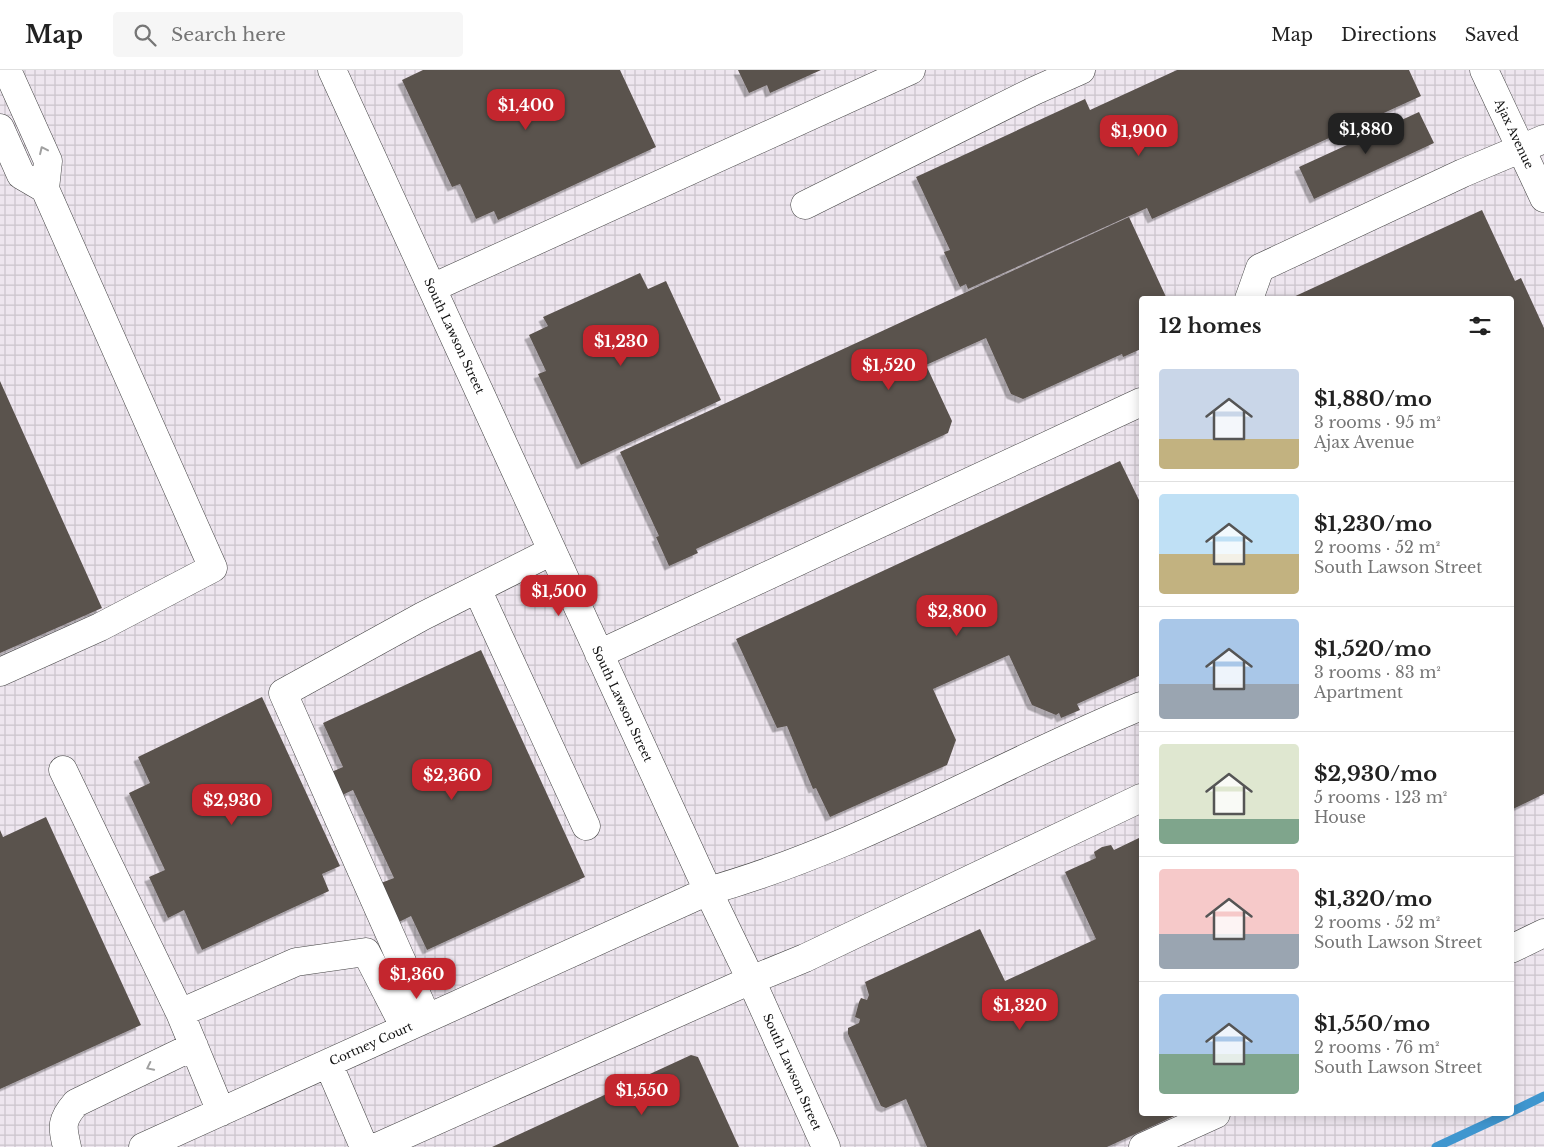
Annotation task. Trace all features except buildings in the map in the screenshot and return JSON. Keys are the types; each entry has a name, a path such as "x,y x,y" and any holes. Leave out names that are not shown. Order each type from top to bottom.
{"street":[{"path":"0,672 100,627 212,568 44,189 48,160 7,70"},
{"name":"South Lawson Street","path":"332,70 826,1147"},
{"path":"432,288 911,70"},
{"path":"805,205 1034,90 1082,70"},
{"name":"Ajax Avenue","path":"1484,70 1533,144 1544,198"},
{"path":"0,128 21,174 44,189"},
{"path":"1249,296 1260,268 1463,173 1533,144"},
{"path":"599,654 1139,403"},
{"path":"416,1023 283,693 552,551"},
{"path":"478,589 586,826"},
{"name":"Cortney Court","path":"143,1147 708,891 762,875 841,844 1139,707"},
{"path":"63,770 180,1013 220,1112"},
{"path":"377,1147 751,980 805,958 1139,799"},
{"path":"1514,947 1544,933"},
{"path":"180,1013 296,962 366,952 416,1023"},
{"path":"67,1147 62,1128 65,1114 76,1103 194,1046"},
{"path":"328,1063 364,1147"},
{"path":"1143,1147 1212,1116"}],"shaded area":[{"path":"0,70 1544,70 1544,1147 0,1147"}],"waterway":[{"path":"1514,1111 1544,1096"},
{"path":"1436,1147 1503,1116"}]}
